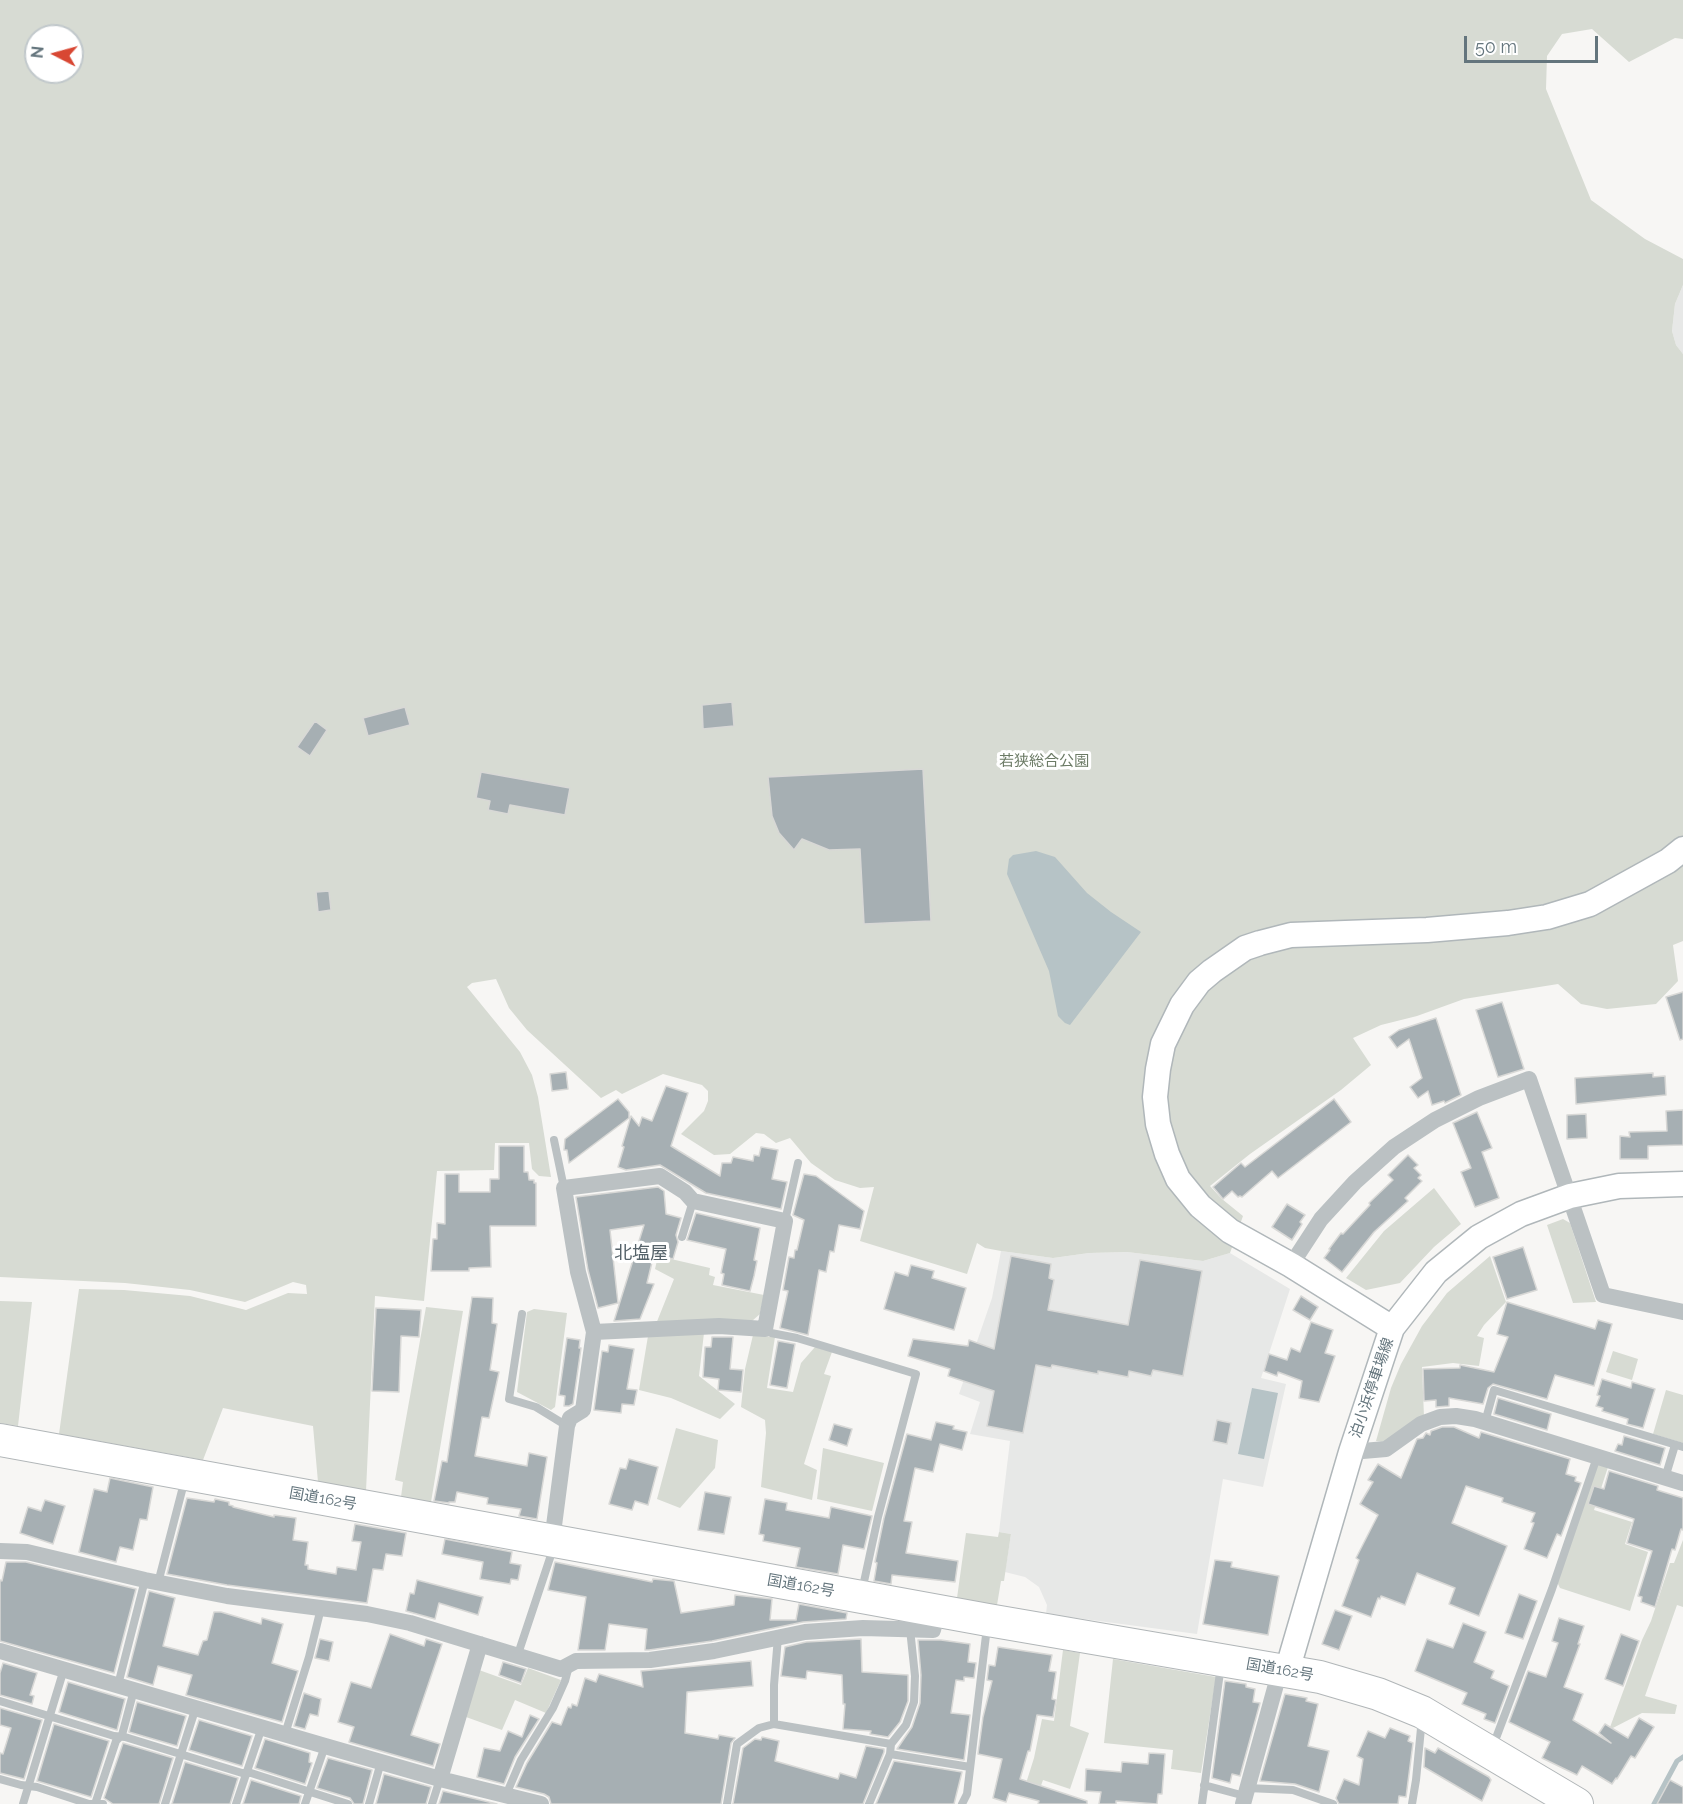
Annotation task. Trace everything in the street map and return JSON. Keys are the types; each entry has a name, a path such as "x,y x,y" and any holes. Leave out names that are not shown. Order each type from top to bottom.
{"highway":[{"name":"国道162号","path":"0,1440 1346,1683 1422,1712 1577,1804"}],"street":[{"path":"1392,1328 1291,1265 1230,1231 1200,1206 1178,1179 1167,1154 1158,1124 1156,1106 1158,1069 1163,1044 1182,1005 1199,982 1225,960 1245,948 1275,938 1309,934 1427,930 1547,917 1590,904 1668,861 1683,849"},
{"path":"1291,1265 1328,1212 1355,1182 1394,1147 1444,1115 1479,1098 1529,1079 1603,1296 1683,1312"},
{"path":"552,1541 567,1426 570,1418 583,1410 594,1332 578,1272 564,1188 660,1176 685,1192 693,1201 785,1221 765,1329 718,1326 594,1332"},
{"name":"泊小浜停車場線","path":"1283,1670 1392,1328 1436,1272 1479,1237 1521,1214 1570,1196 1619,1186 1683,1184"},
{"path":"1351,1452 1386,1449 1421,1424 1440,1417 1456,1416 1485,1422 1683,1483"},
{"path":"0,1551 27,1552 152,1582 227,1596 367,1614 410,1623 561,1669 576,1661 650,1660 714,1651 805,1632 836,1629 933,1630 938,1611"},
{"path":"440,1779 480,1644"},
{"path":"0,1651 324,1746 533,1803"},
{"path":"1245,1796 1283,1670"}],"lane":[{"path":"554,1140 564,1188"},
{"path":"785,1221 798,1163"},
{"path":"682,1237 693,1201"},
{"path":"522,1314 509,1399 541,1410 567,1426"},
{"path":"765,1329 771,1334 797,1338 916,1374 878,1517 861,1597"},
{"path":"1485,1422 1494,1390 1679,1446 1665,1478"},
{"path":"1490,1752 1552,1589 1597,1457"},
{"path":"95,1804 116,1741 122,1735 126,1687 152,1582 186,1474"},
{"path":"517,1657 550,1558 552,1541"},
{"path":"285,1734 309,1657 321,1608"},
{"path":"962,1804 967,1794 988,1620"},
{"path":"869,1804 890,1754 891,1744 906,1725 914,1702 915,1676 910,1628"},
{"path":"774,1724 778,1637"},
{"path":"1202,1804 1222,1660"},
{"path":"506,1795 521,1760 553,1708 565,1681 569,1665"},
{"path":"23,1804 64,1669"},
{"path":"0,1701 348,1804"},
{"path":"165,1804 196,1707"},
{"path":"1412,1804 1422,1712"},
{"path":"727,1804 737,1744 759,1728 774,1724 891,1744"},
{"path":"236,1804 262,1728"},
{"path":"305,1804 324,1746"},
{"path":"890,1754 970,1767"},
{"path":"369,1804 381,1762"},
{"path":"0,1779 89,1804 104,1804"},
{"path":"432,1804 440,1779"},
{"path":"1204,1785 1245,1796 1293,1790 1334,1804"}],"shaded area":[{"path":"1683,285 1683,354 1676,345 1672,331 1675,304"},
{"path":"1036,851 1055,857 1087,893 1141,932 1070,1025 1058,1016 1049,971 1007,874 1009,859 1013,855"},
{"path":"1001,1251 1053,1258 1089,1253 1127,1252 1203,1261 1230,1253 1290,1289 1261,1378 1286,1384 1263,1487 1223,1479 1197,1634 1046,1614 1047,1605 1039,1587 1025,1577 1005,1572 1011,1534 999,1532 1010,1441 970,1434 980,1402 959,1394 992,1298"},
{"path":"1252,1388 1278,1393 1264,1459 1238,1454"}],"green space":[{"name":"若狭総合公園","path":"0,0 1683,0 1683,39 1675,38 1629,62 1592,29 1562,34 1547,56 1546,89 1591,200 1645,239 1683,259 1683,285 1675,304 1672,331 1676,345 1683,354 1683,941 1673,945 1678,981 1656,1004 1607,1009 1581,1004 1558,984 1464,999 1417,1016 1381,1025 1353,1038 1371,1065 1341,1090 1250,1154 1210,1186 1243,1216 1230,1253 1203,1261 1127,1252 1089,1253 1053,1258 985,1248 977,1243 967,1274 860,1241 874,1187 860,1188 835,1180 811,1163 790,1138 776,1143 764,1134 756,1133 730,1154 714,1155 681,1134 704,1111 708,1101 708,1091 702,1085 663,1074 622,1094 616,1090 601,1098 527,1030 509,1008 496,979 472,983 467,987 520,1052 532,1075 538,1097 551,1177 539,1176 532,1169 529,1143 495,1143 494,1170 437,1171 424,1301 375,1296 366,1491 318,1482 313,1426 223,1408 203,1460 59,1434 79,1289 124,1290 190,1296 246,1310 288,1293 307,1294 306,1285 293,1282 245,1302 190,1290 125,1283 0,1277"},
{"path":"1434,1188 1461,1224 1434,1247 1400,1283 1366,1290 1346,1278 1384,1231"},
{"path":"1563,1219 1570,1223 1596,1302 1573,1303 1547,1225"},
{"path":"658,1256 710,1268 709,1275 715,1277 713,1285 764,1295 760,1314 752,1321 656,1324 674,1279 655,1269"},
{"path":"1490,1256 1506,1302 1484,1325 1477,1336 1484,1338 1479,1366 1453,1363 1422,1367 1424,1417 1385,1442 1376,1441 1391,1388 1422,1326 1447,1293"},
{"path":"0,1301 32,1302 18,1426 0,1423"},
{"path":"426,1307 463,1311 431,1502 401,1497 403,1482 395,1480"},
{"path":"534,1309 567,1313 555,1407 551,1410 517,1392 527,1312"},
{"path":"704,1333 699,1376 735,1404 720,1419 671,1398 639,1390 648,1336"},
{"path":"753,1335 775,1337 767,1388 793,1392 801,1363 815,1347 832,1352 824,1374 831,1376 804,1464 817,1470 812,1500 761,1487 765,1420 741,1407 745,1369"},
{"path":"1613,1351 1638,1359 1632,1380 1606,1372"},
{"path":"1666,1390 1683,1395 1683,1443 1653,1434"},
{"path":"676,1428 718,1440 715,1468 680,1508 657,1499"},
{"path":"823,1448 884,1463 872,1511 817,1499"},
{"path":"1598,1463 1608,1467 1594,1510 1632,1522 1625,1544 1648,1552 1630,1611 1560,1588 1557,1582"},
{"path":"999,1532 1011,1534 1004,1581 1001,1581 997,1605 957,1598 966,1533 998,1537"},
{"path":"1683,1540 1683,1607 1677,1605 1645,1696 1677,1705 1675,1714 1642,1713 1609,1730 1651,1621 1670,1563 1674,1563"},
{"path":"1063,1650 1080,1653 1070,1726 1089,1733 1070,1789 1043,1780 1036,1800 1022,1796 1034,1758 1042,1719 1054,1721"},
{"path":"1113,1659 1216,1677 1201,1773 1171,1769 1173,1750 1104,1743"},
{"path":"528,1668 561,1680 546,1713 515,1700 502,1730 466,1717 479,1670 521,1685"}],"building":[{"path":"732,702 734,726 703,729 702,705"},
{"path":"405,707 410,725 368,736 363,718"},
{"path":"315,721 327,730 310,756 297,747"},
{"path":"923,769 931,921 864,924 860,849 829,850 802,839 794,850 779,833 772,816 768,777"},
{"path":"481,772 570,788 565,815 510,805 508,814 488,810 490,801 476,798"},
{"path":"329,891 331,910 318,912 316,892"},
{"path":"1683,992 1683,1039 1680,1040 1666,997"},
{"path":"1502,1002 1524,1069 1498,1077 1476,1010"},
{"path":"1436,1018 1461,1095 1445,1103 1444,1101 1432,1105 1428,1091 1418,1098 1410,1087 1422,1078 1409,1039 1397,1048 1389,1037 1399,1030"},
{"path":"566,1072 568,1089 552,1091 550,1074"},
{"path":"1653,1073 1653,1077 1665,1076 1666,1095 1576,1104 1575,1078"},
{"path":"666,1086 688,1093 671,1146 720,1176 722,1163 731,1163 733,1157 753,1161 754,1155 759,1156 761,1147 778,1150 772,1179 787,1182 781,1209 706,1193 660,1165 626,1170 618,1167 631,1116 639,1126 642,1117 652,1121"},
{"path":"618,1099 629,1112 629,1118 569,1163 567,1150 564,1150 565,1139"},
{"path":"1334,1099 1351,1122 1278,1178 1272,1171 1242,1197 1238,1197 1232,1191 1223,1199 1213,1187 1241,1163 1245,1167"},
{"path":"1683,1110 1683,1145 1648,1146 1648,1159 1620,1159 1620,1136 1630,1137 1629,1132 1667,1131 1666,1111"},
{"path":"1477,1112 1492,1148 1482,1152 1499,1198 1475,1207 1461,1172 1471,1168 1453,1123"},
{"path":"1586,1114 1587,1138 1567,1139 1567,1115"},
{"path":"499,1146 524,1146 524,1172 528,1172 529,1180 534,1180 536,1183 536,1226 490,1226 491,1267 469,1268 469,1271 431,1271 433,1239 437,1239 437,1223 445,1224 445,1174 459,1174 459,1192 490,1192 490,1179 499,1179"},
{"path":"1408,1155 1418,1165 1414,1168 1421,1175 1418,1178 1422,1181 1405,1198 1408,1201 1374,1232 1342,1272 1324,1258 1329,1249 1341,1233 1343,1234 1370,1205 1369,1203 1393,1180 1388,1175"},
{"path":"804,1174 816,1176 864,1211 860,1229 839,1225 834,1252 830,1251 826,1272 819,1270 808,1335 780,1328 788,1291 783,1290 789,1257 794,1258 804,1220 793,1215"},
{"path":"658,1187 664,1191 666,1214 681,1218 673,1259 654,1254 647,1283 654,1284 640,1319 614,1321 644,1225 610,1230 618,1303 598,1308 588,1270 576,1197"},
{"path":"1287,1204 1305,1215 1292,1240 1272,1227"},
{"path":"696,1213 760,1228 754,1260 757,1261 750,1291 722,1285 724,1274 721,1273 726,1249 687,1240"},
{"path":"1523,1247 1537,1290 1507,1299 1493,1257"},
{"path":"1011,1256 1051,1264 1049,1278 1054,1280 1048,1310 1128,1325 1140,1260 1202,1271 1183,1376 1153,1370 1151,1376 1129,1371 1128,1377 1052,1365 1051,1368 1036,1365 1023,1433 987,1426 994,1391 948,1376 950,1369 908,1356 913,1339 968,1346 969,1340 994,1349"},
{"path":"911,1265 934,1271 932,1278 966,1288 954,1330 884,1309 895,1272 908,1276"},
{"path":"1301,1296 1318,1307 1310,1320 1293,1310"},
{"path":"472,1297 493,1298 492,1323 497,1324 490,1370 499,1372 489,1418 482,1417 475,1456 527,1466 529,1453 547,1457 537,1519 519,1516 521,1509 487,1504 488,1498 457,1492 455,1502 434,1501 442,1461 447,1462"},
{"path":"1507,1302 1595,1329 1598,1320 1612,1324 1594,1386 1555,1375 1547,1399 1493,1384 1488,1388 1483,1404 1449,1398 1449,1406 1436,1407 1436,1400 1424,1401 1423,1369 1460,1368 1460,1365 1494,1372 1508,1337 1497,1334"},
{"path":"376,1308 421,1310 419,1337 401,1336 399,1392 372,1391"},
{"path":"1311,1322 1333,1330 1325,1353 1335,1356 1319,1402 1299,1398 1302,1381 1278,1372 1277,1376 1264,1371 1269,1354 1287,1360 1291,1348 1300,1352"},
{"path":"712,1337 733,1337 730,1369 743,1370 741,1392 718,1390 719,1379 703,1377 705,1347 711,1347"},
{"path":"567,1338 580,1340 579,1348 581,1348 573,1404 564,1406 565,1396 559,1395"},
{"path":"778,1341 795,1344 787,1388 770,1385"},
{"path":"609,1345 634,1349 627,1389 637,1390 634,1405 622,1404 621,1413 594,1410 602,1351 608,1352"},
{"path":"1602,1379 1631,1388 1632,1382 1655,1389 1643,1428 1627,1424 1628,1419 1602,1411 1603,1408 1596,1406"},
{"path":"1498,1398 1551,1414 1547,1430 1494,1414"},
{"path":"1217,1420 1231,1423 1227,1444 1213,1441"},
{"path":"936,1422 967,1432 962,1450 940,1444 933,1472 915,1468 904,1521 912,1522 906,1553 958,1561 955,1582 892,1575 891,1584 874,1581 877,1563 875,1562 884,1518 907,1434 931,1440"},
{"path":"834,1424 852,1429 847,1446 829,1440"},
{"path":"1442,1427 1454,1427 1479,1438 1481,1432 1570,1459 1566,1474 1576,1477 1575,1481 1581,1483 1561,1536 1557,1534 1547,1558 1524,1549 1534,1523 1531,1522 1535,1513 1502,1502 1503,1498 1466,1486 1452,1523 1507,1546 1479,1616 1449,1604 1455,1588 1417,1573 1405,1605 1381,1596 1380,1599 1378,1598 1371,1617 1342,1606 1359,1560 1356,1558 1378,1515 1360,1504 1373,1482 1368,1480 1378,1464 1401,1478 1417,1439 1423,1438 1426,1433 1430,1435 1431,1431"},
{"path":"1624,1436 1665,1448 1660,1465 1615,1451 1618,1444 1622,1445"},
{"path":"629,1459 658,1467 648,1505 635,1501 632,1510 609,1504 620,1468 626,1469"},
{"path":"1609,1471 1658,1486 1657,1490 1683,1498 1683,1530 1681,1529 1675,1550 1672,1549 1655,1607 1641,1602 1642,1597 1638,1596 1652,1551 1627,1543 1634,1519 1588,1504 1594,1486 1604,1489"},
{"path":"110,1478 153,1487 147,1520 140,1519 133,1550 120,1547 116,1562 79,1552 94,1489 107,1492"},
{"path":"705,1492 731,1497 724,1534 698,1530"},
{"path":"187,1498 214,1502 215,1499 229,1502 229,1505 233,1507 274,1517 274,1515 296,1518 293,1540 308,1542 305,1565 308,1565 308,1569 336,1574 337,1567 356,1570 361,1542 352,1541 355,1524 406,1533 402,1556 386,1554 383,1570 373,1569 367,1603 227,1585 167,1574"},
{"path":"765,1499 787,1503 786,1510 829,1518 831,1507 872,1516 864,1549 843,1545 838,1574 796,1567 800,1548 763,1541 764,1535 759,1534"},
{"path":"45,1500 65,1506 53,1544 20,1533 28,1507 41,1511"},
{"path":"445,1539 512,1552 510,1563 521,1565 518,1580 511,1579 510,1584 480,1579 483,1562 442,1554"},
{"path":"1215,1560 1232,1562 1231,1567 1279,1576 1268,1635 1203,1624"},
{"path":"6,1562 26,1562 136,1589 114,1673 0,1641 0,1580 2,1581"},
{"path":"555,1562 652,1582 653,1579 674,1581 681,1613 734,1605 735,1595 772,1599 770,1620 796,1620 799,1604 847,1613 846,1619 803,1622 712,1641 649,1650 645,1650 647,1629 609,1624 605,1650 578,1650 586,1597 548,1590"},
{"path":"417,1580 483,1597 478,1615 439,1603 435,1619 406,1611 410,1593 414,1594"},
{"path":"149,1591 175,1598 163,1646 198,1655 203,1641 207,1640 214,1612 261,1624 262,1618 283,1624 272,1663 298,1671 282,1722 186,1695 192,1675 158,1666 153,1685 127,1677"},
{"path":"1519,1594 1537,1601 1523,1639 1505,1633"},
{"path":"1335,1610 1352,1616 1339,1650 1322,1644"},
{"path":"1559,1618 1584,1626 1578,1644 1580,1644 1564,1687 1583,1694 1573,1720 1611,1743 1599,1733 1605,1724 1628,1738 1639,1718 1654,1727 1635,1758 1631,1756 1612,1784 1582,1766 1577,1775 1542,1758 1550,1742 1509,1722 1528,1671 1546,1677 1558,1643 1552,1641"},
{"path":"1463,1623 1486,1632 1474,1662 1494,1671 1491,1678 1509,1686 1495,1723 1484,1719 1486,1714 1462,1704 1467,1693 1415,1671 1427,1639 1453,1648"},
{"path":"390,1634 424,1646 426,1639 442,1644 411,1735 440,1744 433,1766 349,1742 354,1727 338,1722 351,1682 371,1688"},
{"path":"1621,1634 1639,1641 1623,1686 1605,1679"},
{"path":"320,1639 333,1642 329,1661 315,1658"},
{"path":"861,1639 862,1672 908,1675 908,1701 900,1722 888,1737 870,1734 871,1731 843,1729 845,1704 843,1704 842,1675 807,1671 806,1679 781,1676 785,1647 806,1642"},
{"path":"918,1640 970,1644 968,1662 976,1663 974,1678 964,1677 964,1681 956,1680 951,1713 970,1715 964,1760 897,1749 912,1727 920,1703 921,1675"},
{"path":"998,1647 1052,1655 1049,1671 1056,1672 1052,1699 1056,1700 1053,1717 1037,1715 1030,1751 1028,1751 1020,1779 1087,1801 1087,1804 1038,1804 1039,1801 1009,1793 1006,1802 993,1798 1002,1759 978,1754 983,1717 992,1681 987,1680 989,1665 995,1666"},
{"path":"751,1661 753,1686 687,1692 685,1733 718,1739 719,1735 735,1738 731,1743 721,1804 551,1804 549,1797 544,1794 516,1787 527,1763 552,1722 561,1725 568,1707 571,1708 572,1704 577,1706 585,1678 596,1682 599,1674 643,1687 641,1671"},
{"path":"503,1662 526,1669 521,1683 499,1675"},
{"path":"3,1663 37,1673 30,1695 34,1696 32,1704 0,1695 0,1673"},
{"path":"1225,1681 1246,1684 1246,1687 1255,1689 1253,1702 1260,1703 1240,1776 1232,1774 1230,1783 1212,1778"},
{"path":"68,1682 125,1699 117,1730 59,1712"},
{"path":"304,1693 321,1699 318,1716 310,1714 305,1729 294,1726"},
{"path":"1285,1694 1307,1698 1306,1701 1318,1704 1308,1746 1329,1751 1319,1792 1295,1784 1260,1781"},
{"path":"137,1702 186,1716 177,1746 129,1732"},
{"path":"0,1708 42,1720 24,1779 0,1773 0,1753 3,1754 11,1728 0,1725"},
{"path":"530,1715 539,1719 515,1757 504,1784 477,1777 484,1748 500,1751 508,1731 522,1737"},
{"path":"199,1720 252,1736 242,1766 189,1750"},
{"path":"54,1724 109,1741 91,1797 37,1781"},
{"path":"1390,1728 1410,1736 1408,1741 1413,1743 1406,1797 1399,1796 1398,1804 1339,1804 1336,1798 1344,1779 1359,1785 1363,1759 1357,1756 1368,1731 1385,1738"},
{"path":"762,1737 779,1741 775,1761 838,1779 840,1773 856,1778 866,1746 884,1749 884,1752 863,1804 733,1804 743,1748 755,1739 761,1740"},
{"path":"265,1739 310,1753 309,1762 312,1763 305,1784 255,1768"},
{"path":"123,1743 173,1758 159,1804 113,1804 104,1798"},
{"path":"1425,1748 1435,1753 1438,1748 1489,1777 1491,1780 1482,1801 1424,1767"},
{"path":"1149,1753 1165,1754 1162,1794 1158,1794 1157,1804 1116,1801 1116,1804 1099,1804 1101,1792 1085,1791 1086,1769 1121,1772 1122,1762 1148,1764"},
{"path":"328,1758 372,1770 363,1804 354,1804 350,1798 317,1788"},
{"path":"894,1761 962,1772 954,1804 876,1804"},
{"path":"185,1762 238,1778 230,1804 172,1804"},
{"path":"384,1774 431,1787 426,1804 376,1804"},
{"path":"251,1780 301,1796 299,1804 243,1804"},
{"path":"1670,1780 1683,1787 1683,1804 1657,1804"},
{"path":"443,1791 497,1804 439,1804"}],"waterway":[{"path":"1654,1804 1677,1761 1683,1757"}],"district":[{"name":"北塩屋","path":"641,1254"}]}
